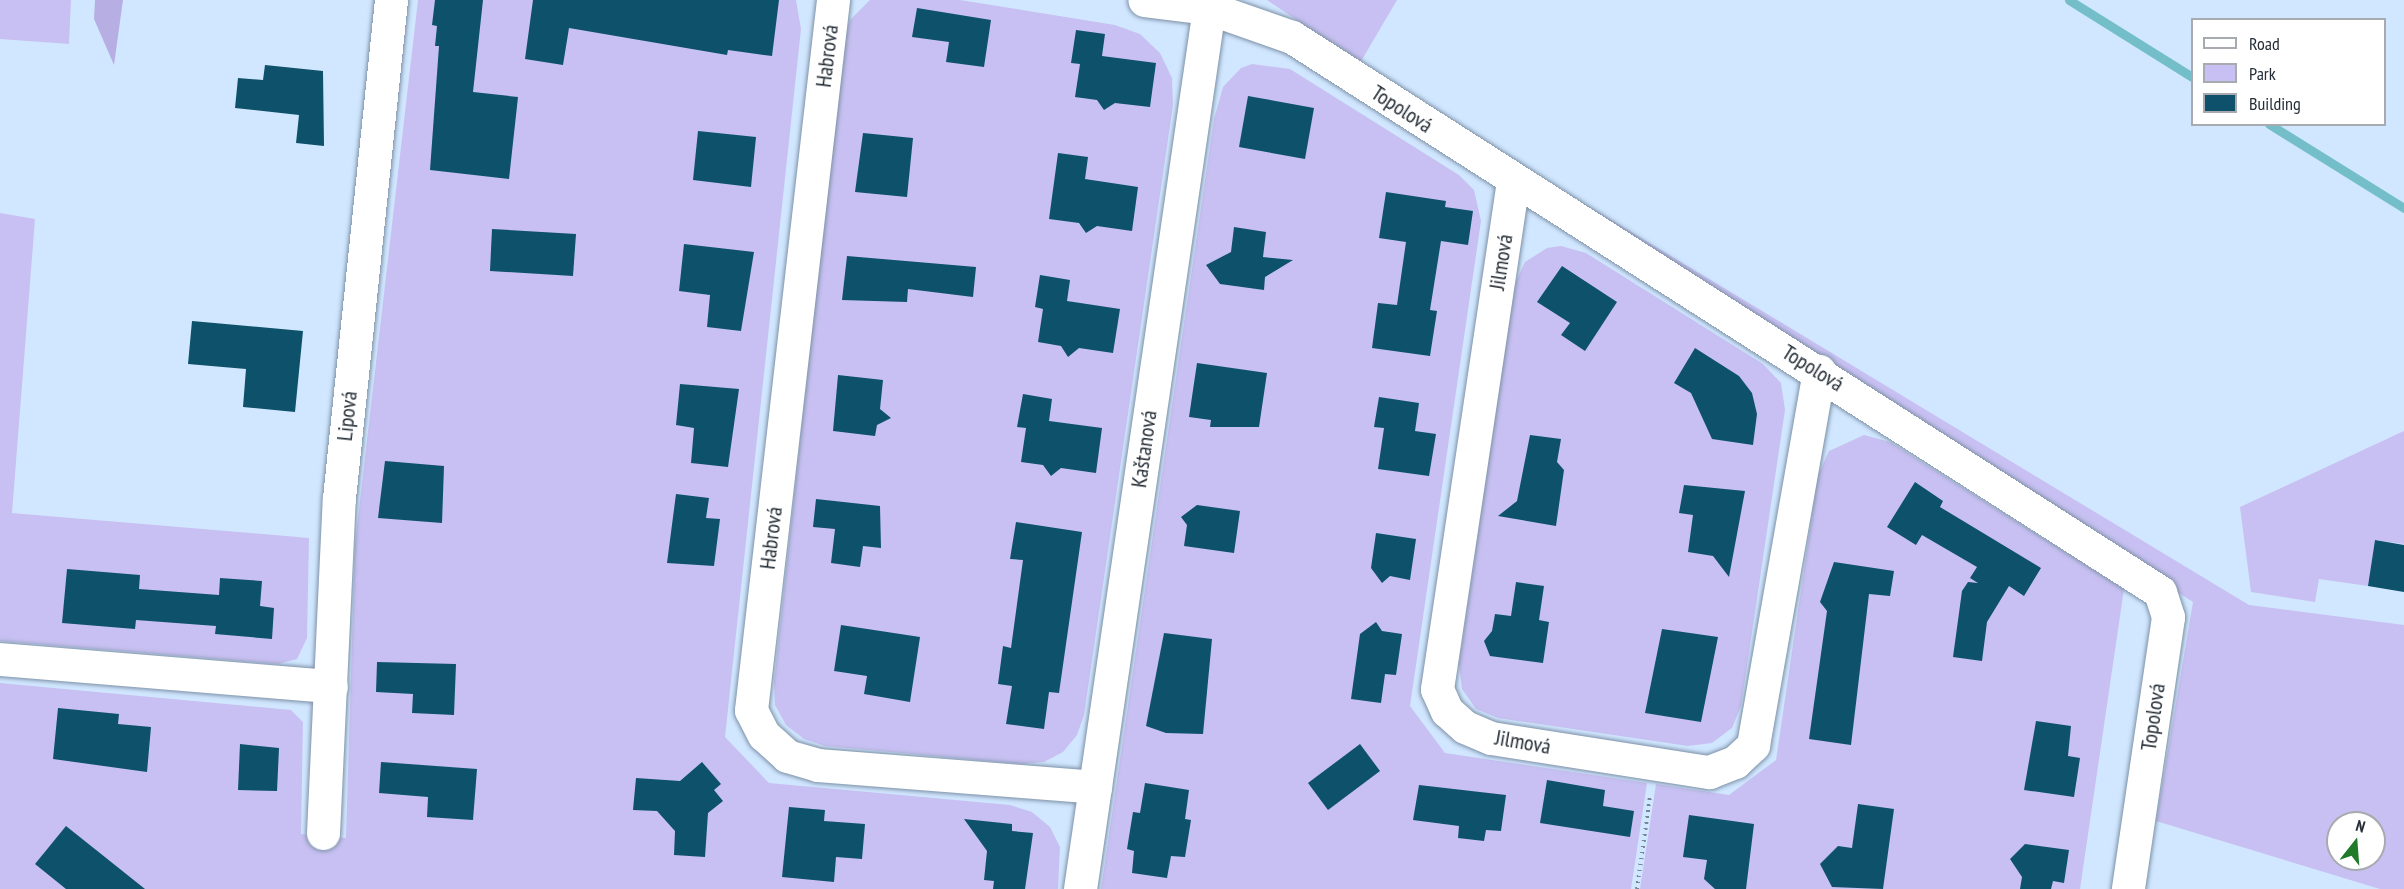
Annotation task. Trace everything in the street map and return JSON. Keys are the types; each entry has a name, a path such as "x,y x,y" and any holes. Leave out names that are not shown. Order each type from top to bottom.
{"street":[{"name":"Lipová","path":"323,833 339,498 391,0"},
{"name":"Habrová","path":"833,0 751,710 764,735 787,756 818,765 1095,787"},
{"path":"1144,0 1210,4"},
{"name":"Kaštanová","path":"1080,889 1210,4"},
{"name":"Topolová","path":"1210,4 1292,37 1513,181 1819,371 2160,592 2168,617 2128,889"},
{"name":"Jilmová","path":"1513,181 1437,689 1447,711 1465,727 1491,738 1709,772 1735,762 1753,746 1819,371"},
{"path":"0,659 331,686"}],"path":[{"path":"1637,889 1655,763"}],"green space":[{"path":"0,0 71,0 69,44 0,39"},
{"path":"418,0 796,0 801,29 725,737 769,783 1010,805 1032,812 1050,827 1060,847 1058,889 0,889 0,683 291,710 303,722 301,834 346,838 355,544"},
{"path":"870,0 960,0 1115,25 1140,34 1160,53 1172,78 1173,105 1084,715 1077,735 1063,752 1044,762 1022,764 825,746 804,739 786,725 775,705 774,683 843,42 850,20"},
{"path":"1267,0 1397,0 1360,63"},
{"path":"1252,64 1290,69 1459,175 1474,190 1481,221 1410,706 1445,753 1647,783 1631,889 1101,889 1214,119 1223,87 1241,68"},
{"path":"1358,67 2249,605 2404,625 2404,889 2380,889 2156,821 2193,602 1355,71"},
{"path":"0,213 35,219 12,513 309,538 307,638 297,659 278,664 0,641"},
{"path":"1561,246 1586,253 1763,364 1781,383 1785,410 1741,706 1732,728 1712,743 1688,746 1498,718 1476,709 1462,689 1459,664 1514,286 1525,262 1547,248"},
{"path":"2404,431 2404,544 2375,540 2368,586 2319,579 2315,602 2251,592 2240,507"},
{"path":"1864,435 1890,442 2124,589 2080,889 1640,889 1656,784 1729,795 1776,760 1818,475 1829,451"}],"shaded area":[{"path":"95,0 123,0 114,65 94,19"}],"building":[{"path":"435,0 483,0 473,92 518,97 509,179 430,170 439,46 435,46 437,26 432,25"},
{"path":"533,0 779,0 772,56 728,50 727,55 569,28 563,65 525,59"},
{"path":"917,8 991,20 984,67 946,62 949,42 912,37"},
{"path":"1076,30 1105,34 1102,56 1156,63 1150,107 1115,103 1104,110 1097,100 1075,97 1080,64 1071,63"},
{"path":"265,65 323,71 324,146 296,143 299,115 235,108 238,78 263,80"},
{"path":"1248,96 1314,108 1305,159 1239,147"},
{"path":"698,131 756,137 751,187 693,180"},
{"path":"863,133 913,138 907,197 855,192"},
{"path":"1058,153 1088,157 1085,179 1138,187 1132,231 1097,226 1086,233 1079,223 1049,219"},
{"path":"1386,192 1446,201 1445,207 1473,211 1468,245 1441,241 1430,310 1437,311 1430,356 1372,348 1378,303 1397,305 1406,242 1379,238"},
{"path":"1234,227 1266,232 1263,257 1293,260 1265,277 1264,290 1220,284 1206,265 1231,252"},
{"path":"492,229 576,234 573,276 490,271"},
{"path":"684,244 754,252 741,331 707,327 710,295 679,291"},
{"path":"847,256 976,267 973,297 908,289 907,302 842,300"},
{"path":"1562,266 1617,302 1585,351 1561,335 1570,323 1537,302"},
{"path":"1040,275 1070,280 1067,301 1120,309 1113,353 1079,348 1068,357 1061,346 1038,342 1043,309 1035,307"},
{"path":"192,321 303,331 295,412 243,407 246,369 188,364"},
{"path":"1695,348 1739,376 1752,393 1757,414 1753,445 1712,439 1691,393 1674,383"},
{"path":"1197,363 1267,373 1259,427 1210,427 1211,420 1189,417"},
{"path":"838,375 883,380 880,409 891,418 877,425 875,436 833,431"},
{"path":"680,384 739,389 728,467 691,463 694,428 676,425"},
{"path":"1023,394 1052,399 1049,421 1102,428 1096,473 1061,468 1051,476 1043,465 1021,462 1026,428 1017,427"},
{"path":"1379,397 1419,403 1415,431 1436,434 1429,476 1378,469 1384,428 1374,427"},
{"path":"1530,435 1561,439 1557,462 1564,470 1556,526 1498,516 1517,501"},
{"path":"385,461 444,466 442,523 378,518"},
{"path":"1915,482 1943,501 1940,507 2041,568 2024,596 2009,586 1987,622 1982,661 1953,657 1962,591 1968,582 1978,583 1970,578 1977,567 1922,535 1916,545 1887,527"},
{"path":"1684,485 1745,491 1729,577 1713,556 1688,552 1693,515 1679,513"},
{"path":"676,494 709,498 706,518 720,519 714,566 667,563"},
{"path":"816,499 880,506 881,548 863,546 860,567 831,563 835,529 813,527"},
{"path":"1197,505 1240,511 1234,553 1184,546 1187,525 1181,517"},
{"path":"1016,522 1082,532 1059,693 1049,692 1044,729 1006,724 1012,686 998,684 1003,646 1011,648 1023,560 1010,559"},
{"path":"1376,533 1416,539 1410,580 1390,576 1382,583 1371,568"},
{"path":"2375,540 2404,545 2404,592 2368,586"},
{"path":"1834,562 1894,571 1890,596 1869,594 1851,745 1809,739 1827,611 1820,602"},
{"path":"67,569 140,575 139,589 219,595 220,578 262,581 260,606 274,608 272,639 215,634 216,626 136,620 135,629 62,623"},
{"path":"1516,582 1544,586 1539,620 1549,622 1543,663 1490,656 1484,641 1492,631 1495,614 1511,616"},
{"path":"1376,622 1382,631 1402,634 1396,675 1385,674 1381,703 1351,699 1360,634"},
{"path":"841,625 920,637 910,702 864,694 867,676 834,671"},
{"path":"1662,629 1718,637 1701,722 1645,713"},
{"path":"1164,633 1212,639 1203,734 1166,733 1146,726"},
{"path":"377,662 456,664 454,715 412,713 413,694 376,692"},
{"path":"58,708 119,714 118,724 151,727 147,772 53,759"},
{"path":"2036,721 2071,726 2068,756 2080,758 2074,797 2024,790"},
{"path":"240,744 279,748 277,791 238,790"},
{"path":"1360,744 1380,771 1328,810 1308,783"},
{"path":"381,762 477,769 473,820 427,817 428,797 379,793"},
{"path":"702,762 721,784 714,790 723,801 708,813 705,857 674,855 675,831 657,811 633,810 636,778 680,781"},
{"path":"1547,780 1605,790 1603,806 1634,811 1630,837 1540,823"},
{"path":"1145,783 1189,790 1185,819 1191,820 1185,857 1171,856 1167,878 1132,873 1134,851 1127,849 1133,812 1140,813"},
{"path":"1419,785 1506,795 1501,831 1486,830 1484,841 1458,838 1459,826 1413,820"},
{"path":"1858,804 1894,809 1883,889 1832,887 1820,864 1838,846 1852,848"},
{"path":"789,807 825,810 824,821 865,824 862,859 836,857 834,882 782,877"},
{"path":"1689,815 1754,824 1746,889 1715,889 1704,879 1707,860 1683,857"},
{"path":"964,819 1012,824 1012,831 1033,833 1025,889 993,889 994,881 984,880 987,851"},
{"path":"66,826 145,889 66,889 35,864"},
{"path":"2025,844 2069,850 2064,883 2053,881 2051,889 2020,889 2022,877 2010,859"}],"waterway":[{"path":"2069,0 2191,76"},
{"path":"2272,126 2404,208"}]}
